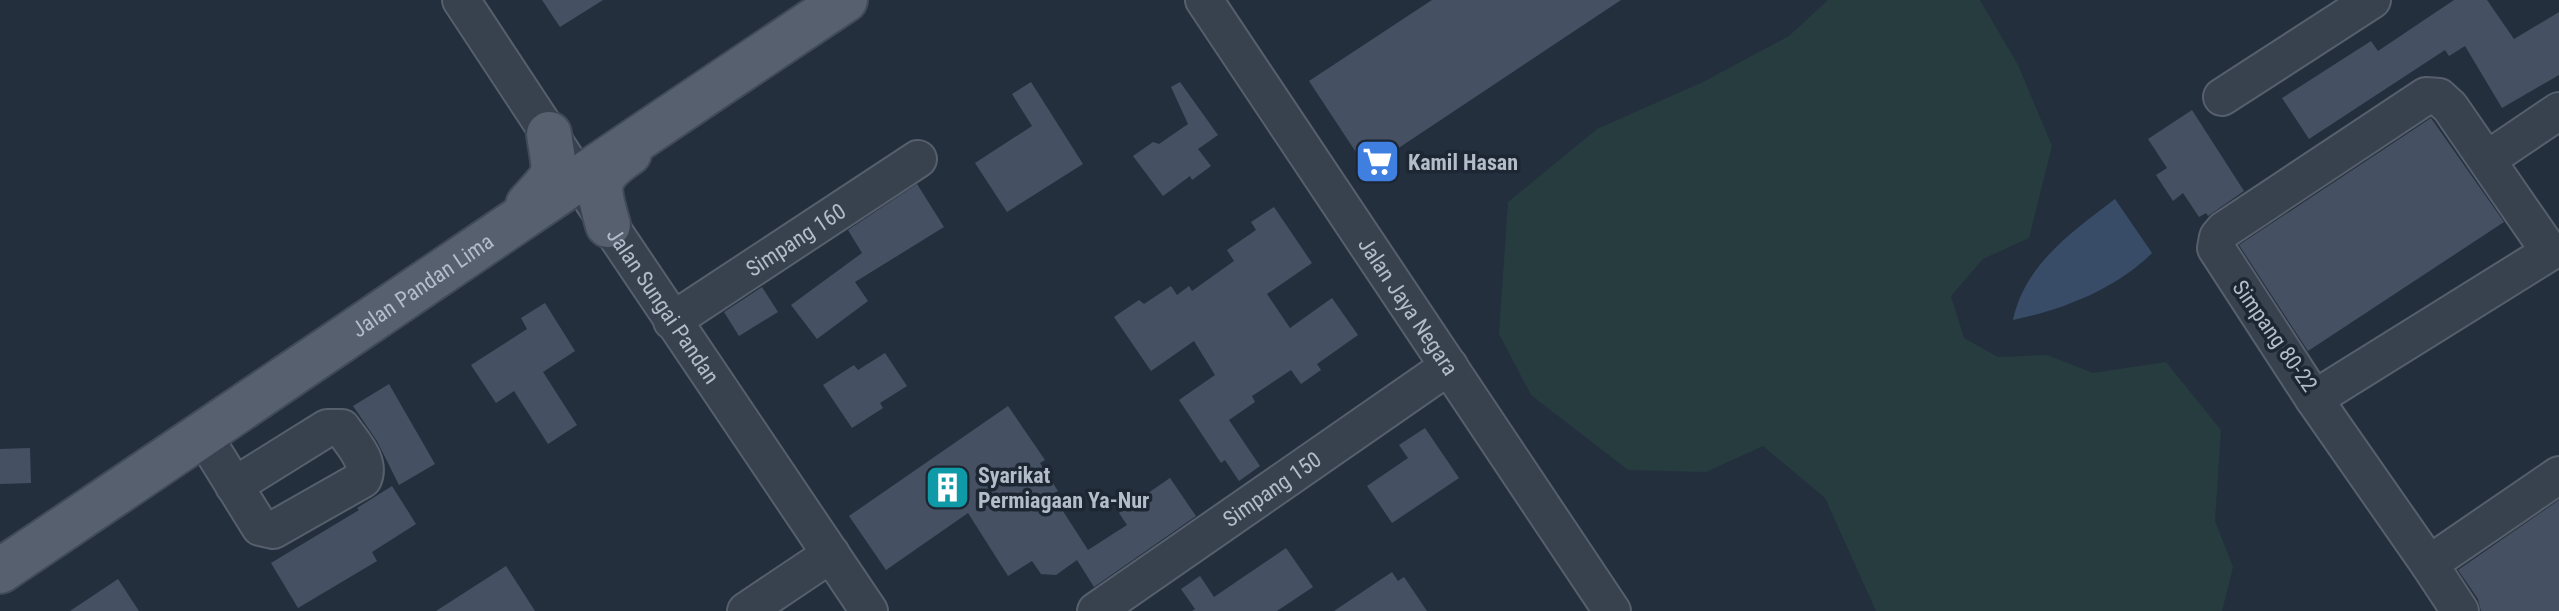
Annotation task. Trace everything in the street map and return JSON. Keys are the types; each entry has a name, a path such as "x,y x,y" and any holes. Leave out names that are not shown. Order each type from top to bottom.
{"main road":[{"name":"Jalan Pandan Lima","path":"0,571 516,219 845,0"},
{"path":"608,225 599,195 602,178 613,164 660,132 671,122 675,113"},
{"path":"516,219 545,189 554,173 555,155 549,134"}],"street":[{"name":"Jalan Sungai Pandan","path":"461,0 672,321 869,611"},
{"name":"Jalan Jaya Negara","path":"1204,0 1612,611"},
{"path":"2222,97 2372,0"},
{"name":"Simpang 80-22","path":"2426,96 2439,97 2450,107 2488,159 2554,258 2314,399 2216,248 2218,237 2224,230 2426,96"},
{"path":"2488,159 2559,111"},
{"name":"Simpang 160","path":"672,321 918,159"},
{"name":"Simpang 150","path":"1096,611 1449,366"},
{"path":"2314,399 2460,611"},
{"path":"203,435 234,486"},
{"path":"2429,564 2559,475"},
{"path":"746,611 831,554"}],"green space":[{"path":"1828,0 1980,0 2018,65 2052,146 2029,238 1983,259 1951,296 1964,338 1998,357 2047,355 2093,373 2166,362 2221,430 2215,521 2233,567 2222,611 1876,611 1825,498 1763,446 1706,472 1628,470 1531,395 1499,334 1508,202 1597,129 1703,82 1789,36"}],"water":[{"path":"2115,199 2152,253 2122,277 2087,296 2013,320 2019,300 2039,266 2067,237"}],"building":[{"path":"542,0 603,0 560,27"},
{"path":"1432,0 1621,0 1367,169 1309,81"},
{"path":"2454,0 2487,0 2514,39 2559,12 2559,75 2502,108 2465,46 2449,56 2445,50 2309,139 2282,98 2371,41 2378,51"},
{"path":"1031,82 1083,164 1007,212 975,163 1032,126 1012,94"},
{"path":"1180,82 1218,135 1198,149 1211,166 1192,180 1190,176 1163,196 1133,156 1153,142 1159,144 1188,124 1171,87"},
{"path":"2192,110 2244,191 2208,216 2206,213 2199,217 2183,193 2173,201 2156,175 2167,168 2148,139"},
{"path":"2431,118 2504,222 2308,351 2239,245"},
{"path":"917,184 944,227 855,282 868,301 817,339 791,305 862,253 848,230"},
{"path":"1274,207 1312,263 1267,294 1290,328 1332,298 1358,335 1317,364 1321,370 1301,384 1291,370 1252,396 1255,402 1229,420 1260,466 1239,481 1225,460 1221,463 1179,400 1215,375 1194,341 1151,371 1114,317 1139,300 1144,304 1171,286 1177,295 1189,286 1192,291 1234,261 1227,250 1256,230 1251,222"},
{"path":"762,287 778,312 739,336 724,312"},
{"path":"545,303 575,351 543,372 577,425 548,444 514,391 496,403 471,365 527,329 521,318"},
{"path":"885,353 907,386 880,403 883,408 852,428 823,385 854,365 858,370"},
{"path":"389,384 435,464 399,485 377,441 353,406"},
{"path":"1008,406 1045,460 1040,463 1058,491 1052,494 1088,550 1127,525 1119,513 1170,478 1196,516 1094,587 1077,560 1056,575 1041,574 1032,561 1008,576 968,513 886,570 849,516"},
{"path":"1425,428 1459,478 1392,523 1367,486 1408,458 1399,445"},
{"path":"30,448 31,483 0,484 0,449"},
{"path":"392,486 416,524 372,552 377,561 298,608 271,563 359,510 357,508"},
{"path":"2559,500 2559,611 2481,611 2478,599 2458,570"},
{"path":"1286,548 1313,587 1277,611 1192,611 1195,609 1181,589 1200,576 1214,597"},
{"path":"506,566 535,611 436,611"},
{"path":"1392,572 1398,581 1404,577 1427,611 1334,611"},
{"path":"118,579 139,611 70,611"}],"place":[{"name":"Kamil Hasan","path":"1377,162"},
{"name":"Syarikat Permiagaan Ya-Nur","path":"947,488"}]}
